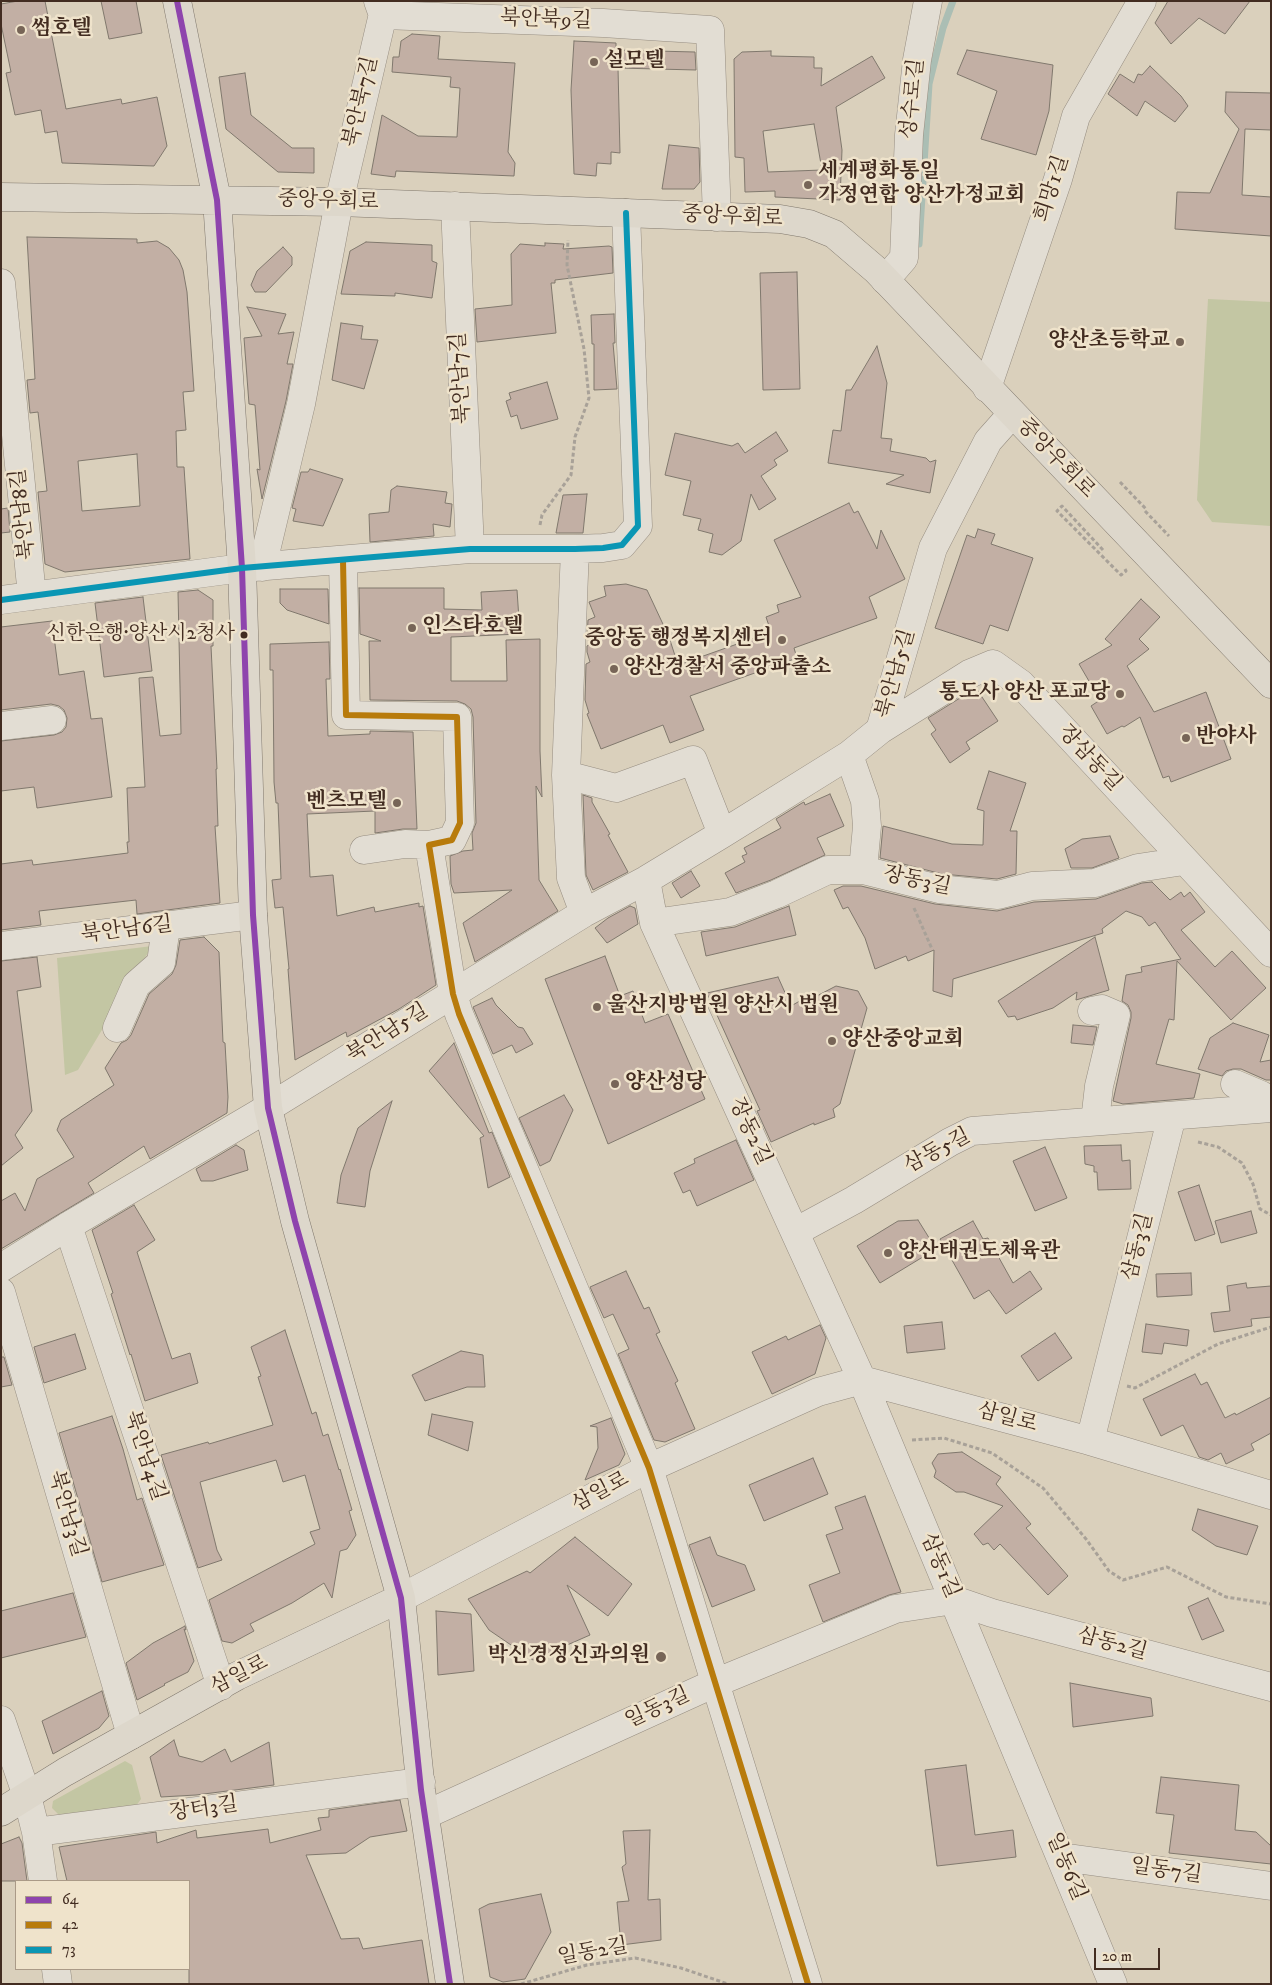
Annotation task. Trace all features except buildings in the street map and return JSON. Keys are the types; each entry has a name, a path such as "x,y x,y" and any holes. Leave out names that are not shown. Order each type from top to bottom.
{"main road":[{"path":"177,1 217,200 252,568 253,915 268,1108 300,1239 402,1598 425,1815 450,1984"},
{"name":"중앙우회로","path":"1,197 339,202 780,219 809,224 834,234 885,280 1271,684"},
{"name":"삼일로","path":"1,1812 65,1772 220,1686 402,1598"}],"street":[{"name":"성수로길","path":"885,280 904,258 909,135 917,60 928,1"},
{"name":"희망1길","path":"987,388 1076,116 1142,1"},
{"name":"북안북9길","path":"382,6 710,30 717,217"},
{"name":"북안북7길","path":"252,568 301,404 339,202 382,6"},
{"name":"북안남7길","path":"455,206 470,549"},
{"path":"1,600 252,568 470,549 575,549 622,545 638,526 626,213"},
{"name":"북안남8길","path":"1,283 32,596"},
{"name":"북안남5길","path":"268,1108 584,913 646,880 722,834 849,755 880,730 933,548 988,441 1012,414"},
{"path":"575,549 566,775 571,878 584,913"},
{"path":"343,560 346,715 457,717 460,823 452,840 429,845 405,844 364,850"},
{"name":"장삼동길","path":"880,730 969,674 993,664 1021,684 1184,861 1269,946"},
{"path":"1,726 52,720"},
{"path":"849,755 865,801 866,826 863,870"},
{"path":"566,775 616,788 693,760 722,834"},
{"path":"429,845 453,994 462,1023 649,1468 808,1984"},
{"name":"장동3길","path":"654,923 730,912 777,894 828,870 863,870 939,889 998,895 1032,886 1095,884 1138,868 1184,861"},
{"name":"장동2길","path":"646,880 654,923 862,1380"},
{"name":"북안남6길","path":"1,946 253,915"},
{"path":"117,1028 136,985 160,963 166,926"},
{"path":"1095,1121 1104,1013"},
{"path":"1235,1084 1271,1101"},
{"path":"1,1268 68,1226 268,1108"},
{"name":"삼동5길","path":"795,1232 972,1131 1271,1108"},
{"name":"삼동3길","path":"1090,1441 1172,1116"},
{"name":"북안남4길","path":"68,1226 220,1686"},
{"name":"북안남3길","path":"1,1292 132,1735"},
{"name":"삼일로","path":"402,1598 649,1468 818,1392 862,1380 1090,1441 1271,1495"},
{"name":"삼동1길","path":"862,1380 1017,1751"},
{"name":"일동3길","path":"425,1815 715,1683 895,1608 954,1600"},
{"name":"삼동2길","path":"954,1600 992,1613 1271,1686"},
{"path":"1,1720 27,1796 36,1832 43,1880"},
{"name":"일동6길","path":"1017,1751 1114,1984"},
{"name":"장터3길","path":"36,1832 421,1782"},
{"name":"일동7길","path":"1061,1857 1271,1886"},
{"path":"56,1970 58,1984"}],"path":[{"path":"544,531 540,526 542,514 571,475 575,437 589,398 584,349 567,266 568,240"},
{"path":"1120,482 1169,536"},
{"path":"1080,521 1105,550 1062,506 1057,511 1121,575 1126,570 1120,564"},
{"path":"903,880 932,949"},
{"path":"1198,1142 1218,1147 1242,1162 1253,1184 1260,1209 1271,1215"},
{"path":"1106,1378 1136,1388 1218,1344 1271,1327"},
{"name":"삼일로","path":"886,1440 944,1438 992,1453 1043,1488 1109,1571 1123,1580 1167,1567 1226,1597 1271,1604"},
{"name":"일동2길","path":"521,1984 587,1965 635,1958 681,1968 728,1984"}],"green space":[{"path":"1208,299 1271,302 1271,526 1212,522 1197,500"},
{"path":"152,946 78,1070 65,1075 57,958"},
{"path":"125,1761 132,1765 141,1799 136,1806 60,1816 52,1808 53,1801"}],"waterway":[{"path":"919,244 929,84 943,28 953,1"}],"transit line":[{"name":"64","path":"177,1 217,200 242,568 253,915 268,1108 295,1221 401,1598 421,1790 450,1984"},
{"name":"73","path":"1,600 242,568 470,549 575,549 622,545 638,526 626,213"},
{"name":"42","path":"343,560 346,715 457,717 460,823 452,840 429,845 453,994 459,1014 649,1468 808,1984"}],"place":[{"name":"썸호텔","path":"21,30"},
{"name":"설모텔","path":"594,62"},
{"name":"세계평화통일 가정연합 양산가정교회","path":"808,185"},
{"name":"양산초등학교","path":"1180,342"},
{"name":"인스타호텔","path":"412,628"},
{"name":"신한은행·양산시2청사","path":"244,635"},
{"name":"중앙동 행정복지센터","path":"782,640"},
{"name":"양산경찰서 중앙파출소","path":"614,669"},
{"name":"통도사 양산 포교당","path":"1120,694"},
{"name":"반야사","path":"1186,738"},
{"name":"벤츠모텔","path":"397,803"},
{"name":"울산지방법원 양산시 법원","path":"597,1007"},
{"name":"양산중앙교회","path":"832,1041"},
{"name":"양산성당","path":"615,1084"},
{"name":"양산태권도체육관","path":"888,1253"},
{"name":"박신경정신과의원","path":"661,1657"}]}
